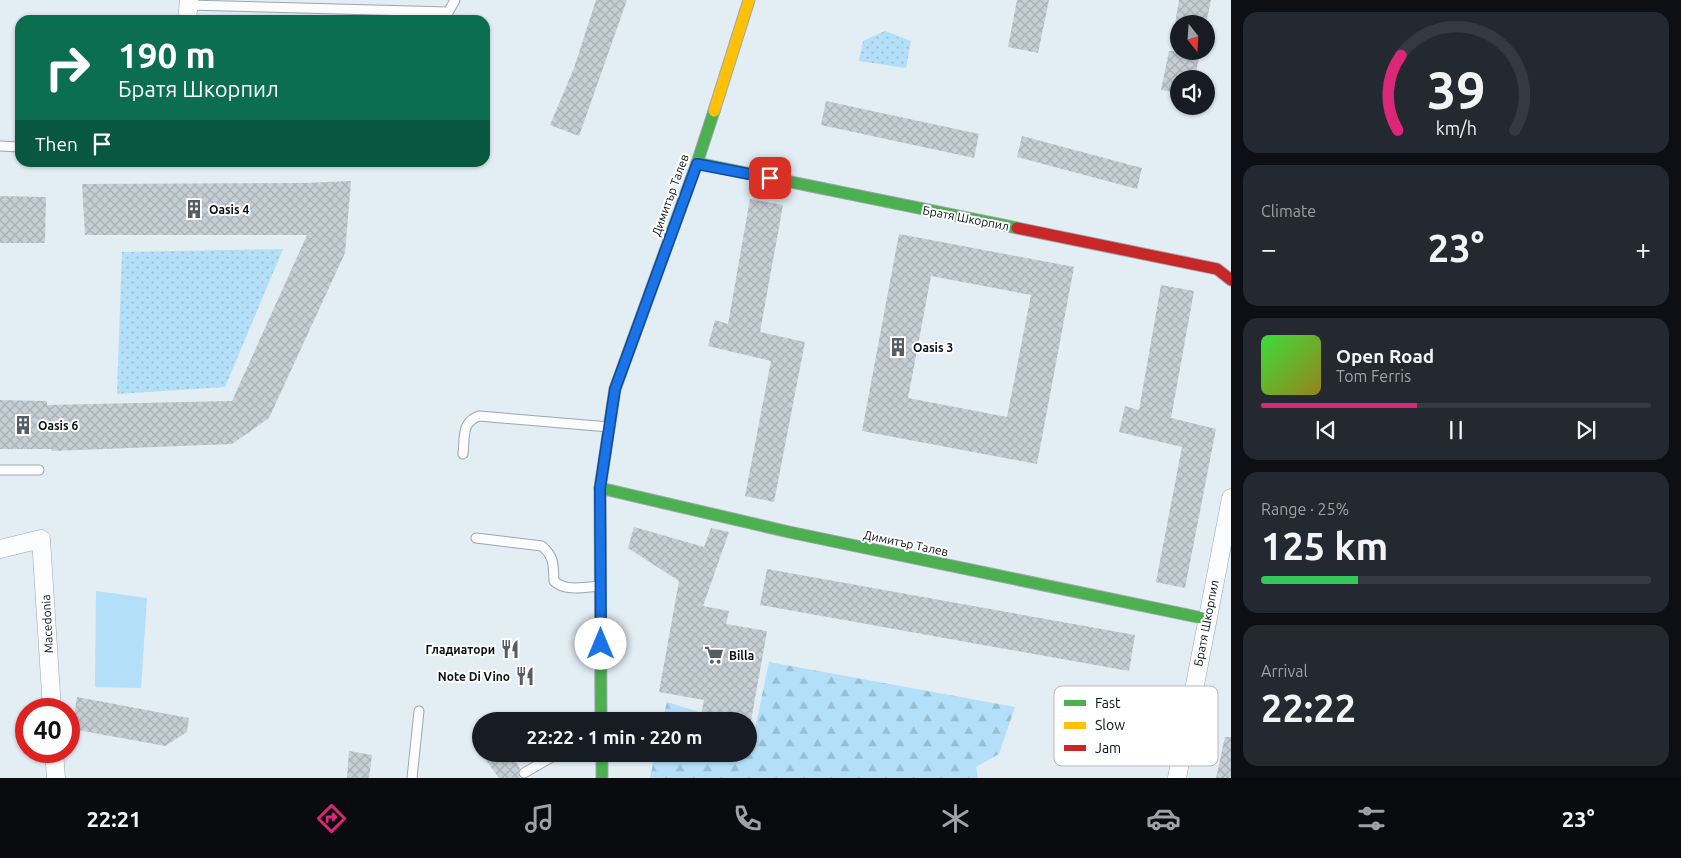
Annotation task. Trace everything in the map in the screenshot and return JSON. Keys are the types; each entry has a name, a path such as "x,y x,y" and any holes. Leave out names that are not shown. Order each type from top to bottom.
{"street":[{"name":"Димитър Талев","path":"601,712 600,488 615,389 697,164 749,0"},
{"name":"Братя Шкорпил","path":"697,164 1217,269 1231,280"},
{"name":"Димитър Талев","path":"600,488 789,532 1206,619"},
{"name":"Братя Шкорпил","path":"1194,686 1206,619 1225,554 1231,498"},
{"name":"Macedonia","path":"0,549 42,539 51,698"},
{"path":"602,762 602,778"},
{"path":"55,763 56,778"}],"lane":[{"path":"447,15 455,0"},
{"path":"188,8 414,15"},
{"path":"0,146 15,147"},
{"path":"463,454 466,424 472,418 479,416 610,427"},
{"path":"0,470 39,470"},
{"path":"476,538 542,546 549,552 553,560 554,581 559,586 574,588 601,586"},
{"path":"412,778 419,711"},
{"path":"524,773 543,762"}],"green space":[{"path":"885,31 911,41 906,68 859,61 863,41"},
{"path":"283,249 225,387 117,394 122,252"},
{"path":"96,591 147,598 141,688 95,687"},
{"path":"769,662 1015,707 999,754 976,767 978,778 650,778 653,762 757,762 757,719"},
{"path":"667,702 699,712 664,712"}],"building":[{"path":"596,0 627,0 579,136 550,125 574,68"},
{"path":"1017,0 1049,0 1038,53 1008,47"},
{"path":"1179,0 1211,0 1208,15 1176,15"},
{"path":"1169,51 1170,60 1198,60 1197,70 1170,70 1170,92 1161,90"},
{"path":"826,101 979,134 974,158 821,125"},
{"path":"1022,136 1142,168 1137,189 1017,157"},
{"path":"351,181 345,253 269,418 232,444 52,451 52,449 0,449 0,400 47,401 47,405 232,401 307,235 85,235 82,184"},
{"path":"0,196 46,197 45,243 0,243"},
{"path":"750,199 783,205 760,332 805,342 774,502 745,496 771,361 708,346 715,320 728,324"},
{"name":"Oasis 3","path":"899,234 1074,267 1037,464 862,431","holes":["931,276 1031,295 1007,417 908,398"]},
{"path":"1161,285 1194,291 1171,418 1216,429 1185,588 1156,582 1182,447 1119,432 1125,406 1139,410"},
{"name":"Billa","path":"634,527 704,547 711,528 729,532 703,606 729,611 726,624 767,631 753,712 702,712 704,700 659,692 679,581 628,548"},
{"path":"767,569 1135,635 1129,671 760,605"},
{"path":"77,697 189,718 187,732 165,746 80,730 80,698"},
{"path":"1225,737 1231,737 1231,778 1216,778"},
{"path":"349,751 372,755 369,778 347,778"},
{"path":"487,762 516,762 520,768 518,773 520,778 499,778"}],"traffic: fast":[{"path":"601,712 600,488 615,389 714,111"},
{"path":"697,163 1017,228"},
{"path":"600,488 789,532 1207,619"},
{"path":"602,762 602,778"}],"traffic: slow":[{"path":"714,111 749,0"}],"traffic: jam":[{"path":"1017,228 1217,269 1231,280"}],"place":[{"name":"Oasis 4","path":"194,209"},
{"name":"Oasis 3","path":"898,347"},
{"name":"Oasis 6","path":"23,425"},
{"name":"Гладиатори","path":"510,649"},
{"name":"Billa","path":"714,655"},
{"name":"Note Di Vino","path":"525,676"}],"route":[{"path":"601,644 600,488 615,389 662,258 697,164 770,178"}]}
